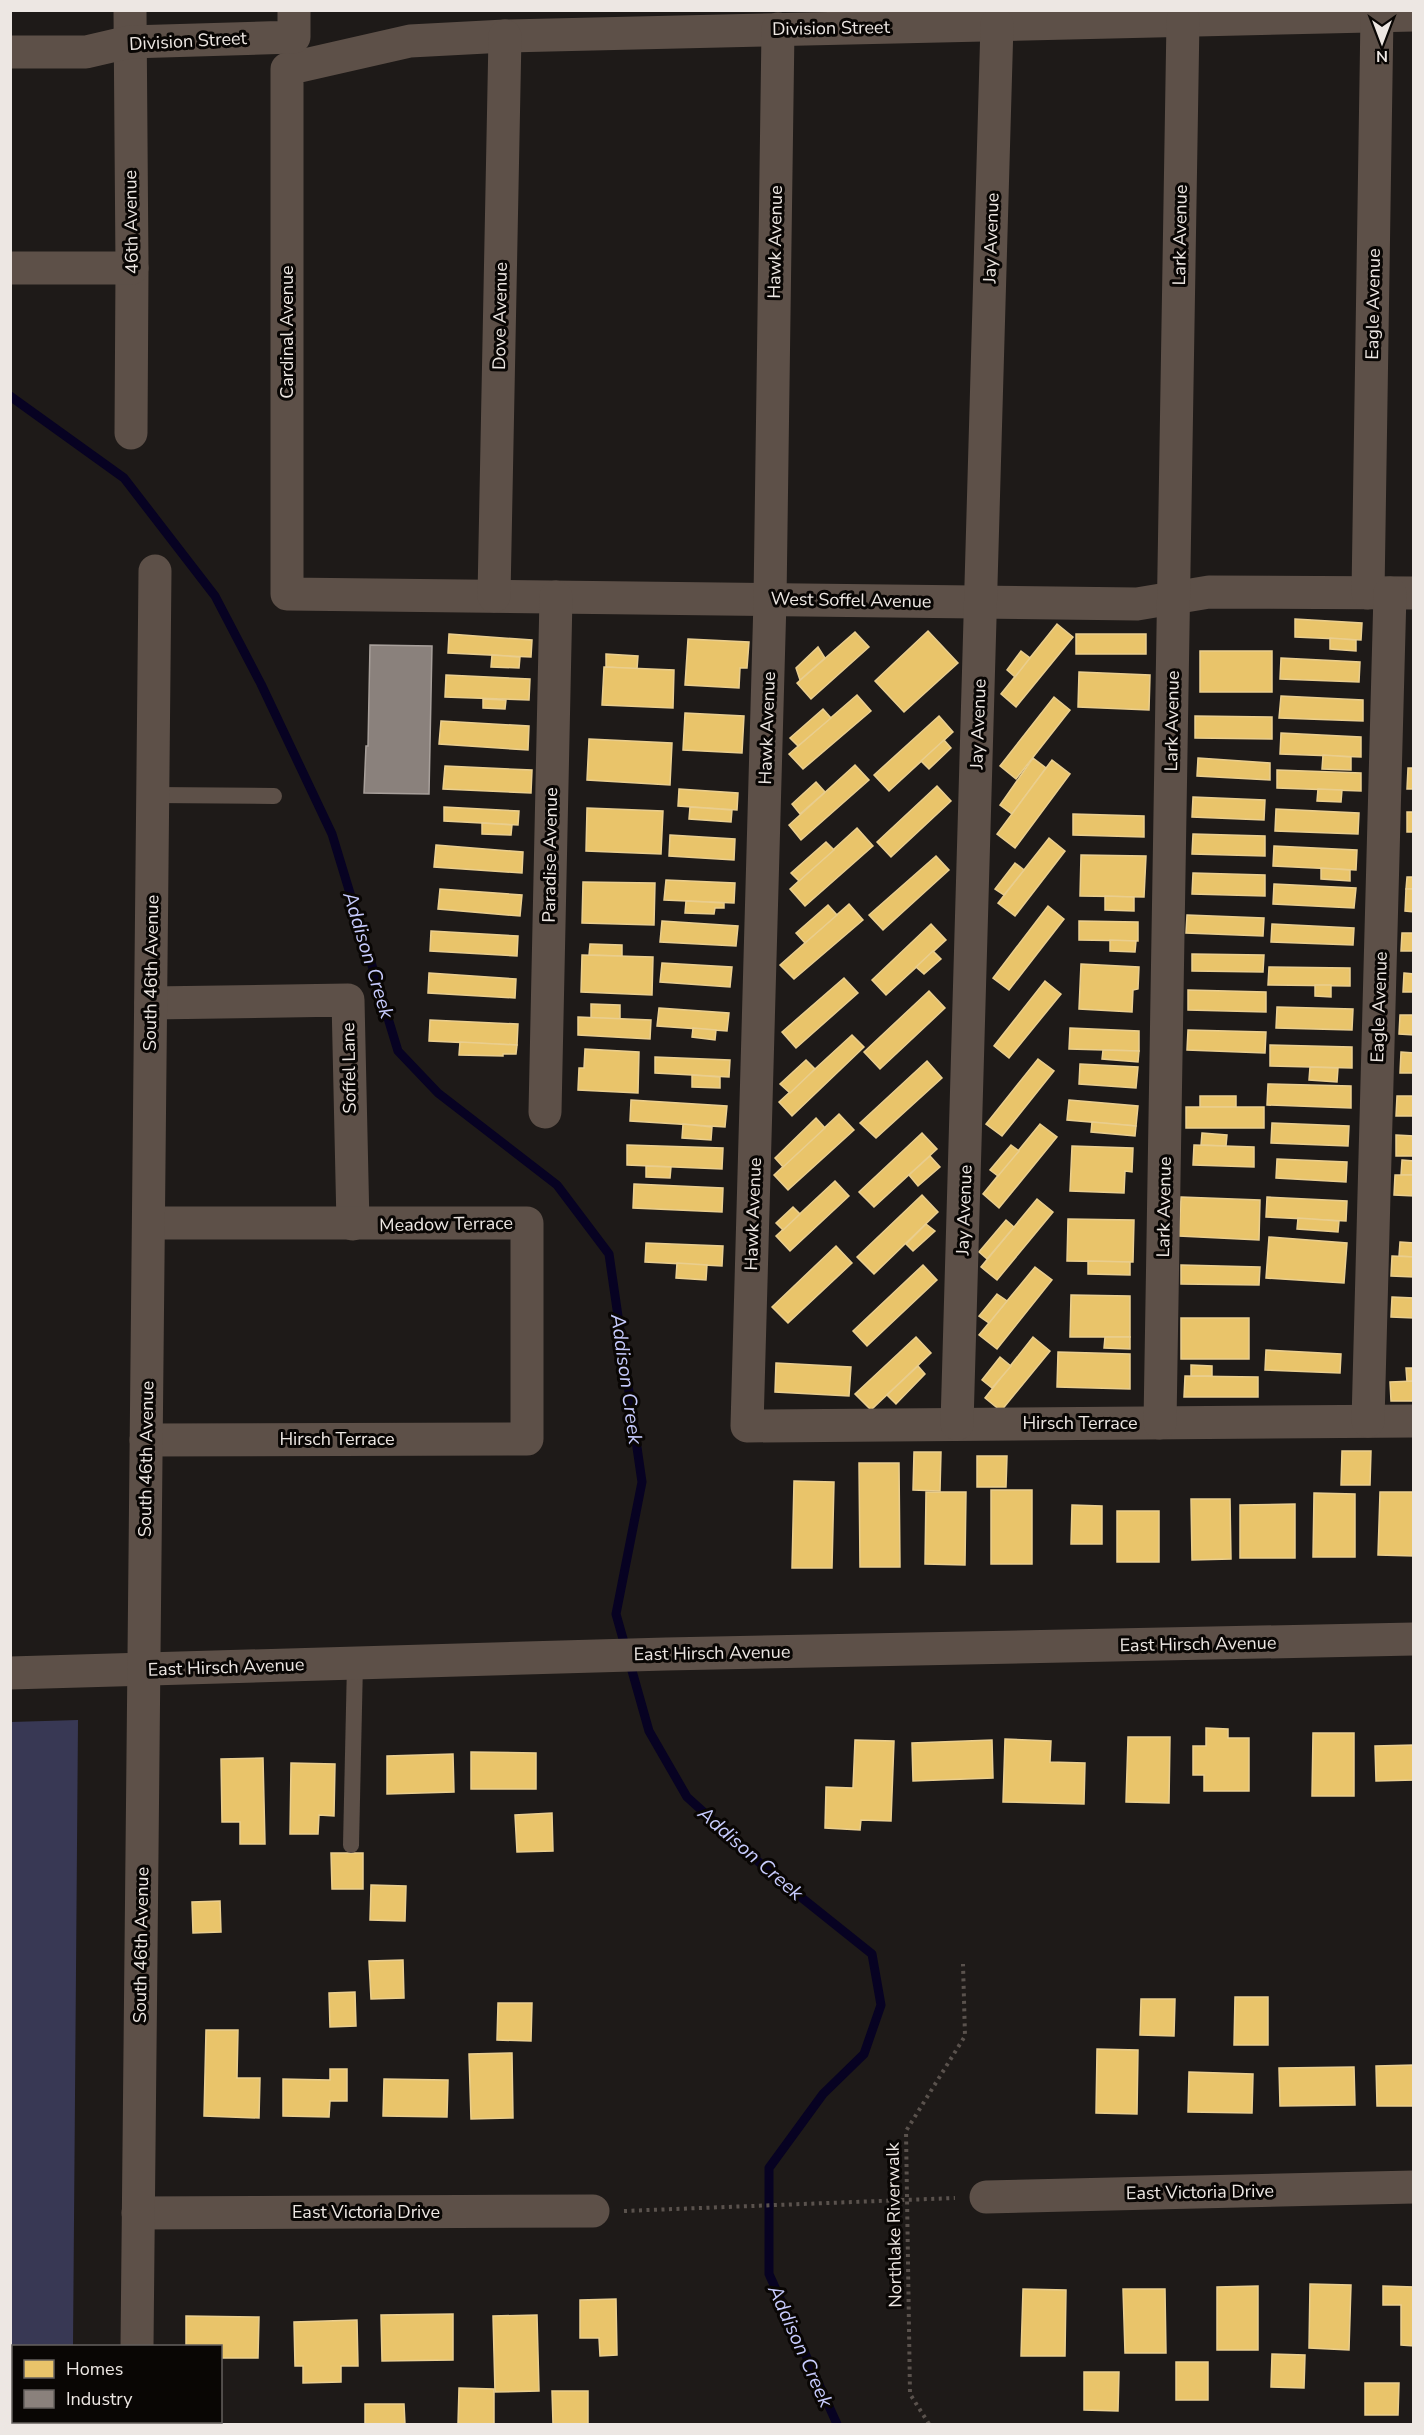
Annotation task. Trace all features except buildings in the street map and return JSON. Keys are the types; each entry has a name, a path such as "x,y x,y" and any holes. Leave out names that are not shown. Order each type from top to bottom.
{"street":[{"name":"46th Avenue","path":"130,10 131,434"},
{"name":"Eagle Avenue","path":"1368,1421 1391,593 1377,15"},
{"name":"Division Street","path":"287,69 410,41 505,36 997,24 1049,17 1183,20 1413,15"},
{"name":"Lark Avenue","path":"1160,1423 1183,20"},
{"name":"Division Street","path":"10,52 86,52 129,42 294,24"},
{"name":"Jay Avenue","path":"957,1424 997,24"},
{"name":"Hawk Avenue","path":"747,1426 770,600 778,29"},
{"name":"Dove Avenue","path":"494,596 505,36"},
{"name":"Cardinal Avenue","path":"287,69 287,594"},
{"path":"10,268 132,268"},
{"name":"South 46th Avenue","path":"137,2345 155,572"},
{"name":"West Soffel Avenue","path":"287,594 1137,604 1209,592 1391,593"},
{"name":"Paradise Avenue","path":"544,1112 556,597"},
{"name":"Soffel Lane","path":"151,1003 348,1000 353,1224"},
{"name":"Meadow Terrace","path":"148,1223 527,1223 527,1439"},
{"name":"Hirsch Terrace","path":"747,1426 1413,1421"},
{"name":"Hirsch Terrace","path":"146,1440 527,1439"},
{"name":"East Hirsch Avenue","path":"10,1673 666,1654 1413,1640"},
{"name":"East Victoria Drive","path":"986,2197 1413,2187"},
{"name":"East Victoria Drive","path":"138,2213 593,2211"}],"lane":[{"path":"153,795 274,796"},
{"path":"351,1845 356,1663"}],"path":[{"name":"Northlake Riverwalk","path":"929,2424 910,2394 906,2132 965,2036 963,1964"},
{"path":"593,2211 706,2209 986,2197"}],"shaded area":[{"path":"78,1720 73,2345 12,2345 12,2423 73,2424 11,2424 11,1722"}],"waterway":[{"name":"Addison Creek","path":"10,396 124,478 215,596 261,684 332,834 398,1051 438,1093 557,1185 609,1254 642,1482 616,1614 649,1731 687,1797 772,1874 872,1954 881,2005 864,2054 823,2094 769,2168 769,2274 837,2424"}]}
